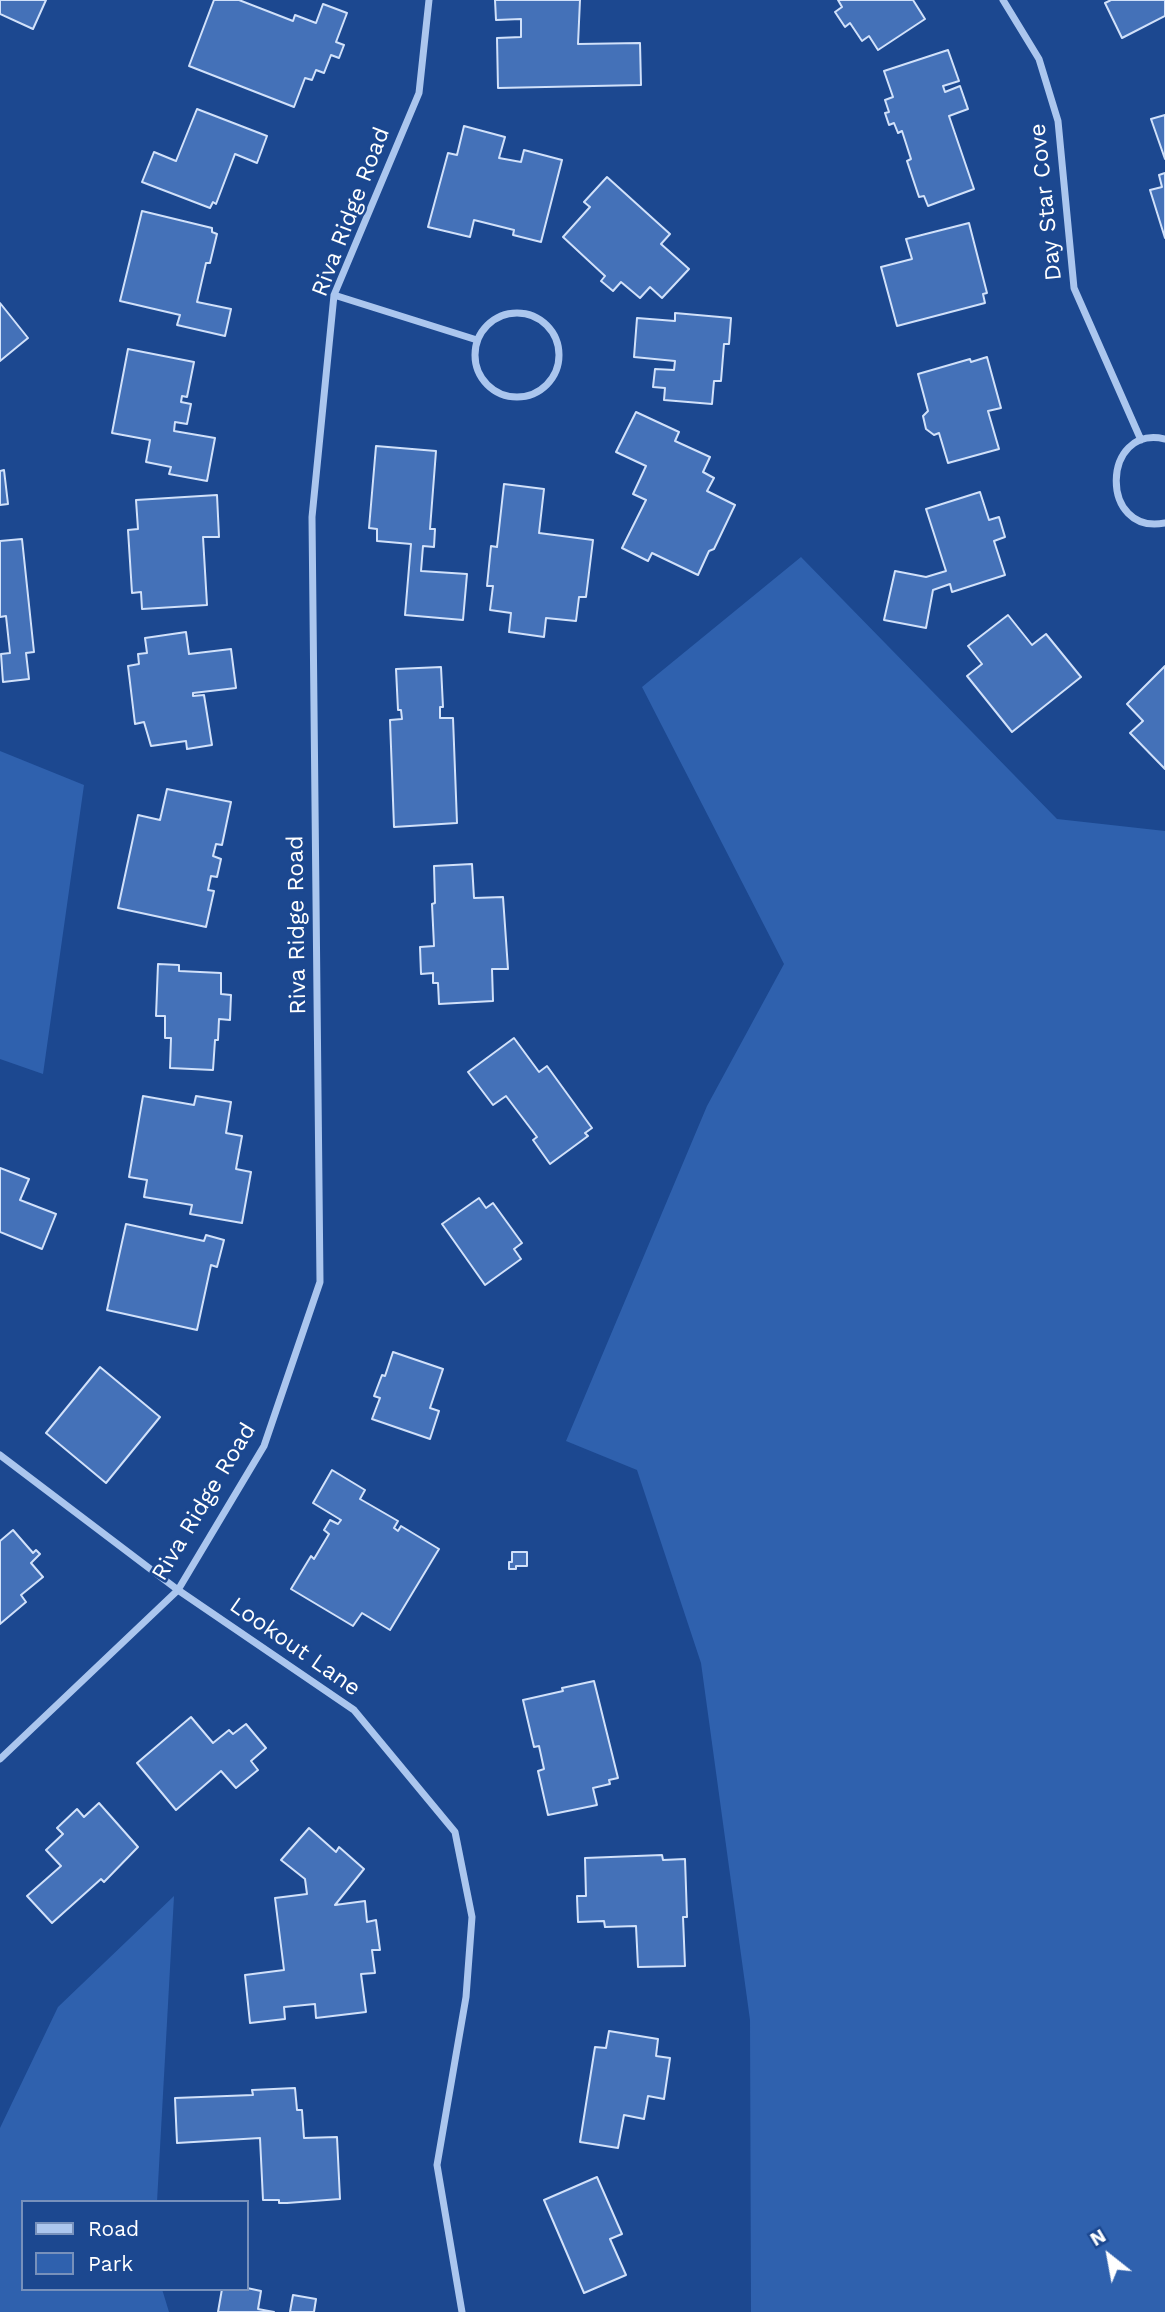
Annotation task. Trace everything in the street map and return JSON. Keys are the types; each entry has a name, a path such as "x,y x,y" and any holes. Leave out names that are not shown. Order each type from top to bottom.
{"street":[{"name":"Riva Ridge Road","path":"0,1759 178,1590 264,1446 320,1282 313,517 334,296 419,93 429,0"},
{"name":"Day Star Cove","path":"1003,0 1039,59 1058,121 1074,288 1141,440"},
{"path":"334,296 477,340"},
{"path":"516,312 532,315 546,324 556,337 560,354 557,370 548,384 535,394 519,398 502,395 487,386 478,373 474,357 477,340 485,326 499,316 516,312"},
{"path":"1165,439 1158,437 1141,440 1127,450 1118,464 1114,481 1117,497 1127,511 1141,521 1165,523"},
{"name":"Lookout Lane","path":"0,1455 178,1590 354,1710 455,1832 472,1917 466,1997 437,2165 462,2312"}],"green space":[{"path":"801,557 1057,819 1165,831 1165,2312 751,2312 750,2020 701,1663 637,1470 566,1441 707,1106 784,964 642,687"},
{"path":"0,751 84,785 43,1074 0,1059"},
{"path":"174,1896 157,2200 21,2200 21,2291 163,2291 169,2312 0,2312 0,2128 58,2007"}],"building":[{"path":"0,0 46,0 33,29 0,14"},
{"path":"214,0 239,0 293,21 295,15 316,23 323,4 347,13 336,42 344,45 339,58 331,55 324,73 316,70 312,80 305,78 294,107 189,66"},
{"path":"495,0 580,0 578,44 640,43 641,85 498,88 497,38 521,37 521,19 496,20"},
{"path":"838,0 913,0 925,19 878,50 869,36 862,41 850,23 845,27 835,12 842,7"},
{"path":"1111,0 1165,0 1165,16 1122,38 1105,3"},
{"path":"948,50 959,81 943,86 945,92 960,86 968,109 949,116 974,189 928,206 924,196 919,197 907,161 911,159 902,131 898,133 894,123 889,125 885,113 889,112 885,100 893,97 884,71"},
{"path":"197,109 267,136 257,163 235,154 216,204 213,202 210,208 142,182 154,152 176,161"},
{"path":"1165,115 1165,159 1151,119"},
{"path":"464,126 505,137 499,158 521,162 524,150 562,160 541,242 513,235 514,230 474,220 470,237 428,227 448,153 457,155"},
{"path":"1165,173 1165,238 1150,190 1162,187 1159,175"},
{"path":"607,177 670,234 661,244 689,269 662,298 650,287 640,298 621,282 613,291 601,281 605,276 563,237 590,207 584,202"},
{"path":"142,211 212,228 212,232 217,234 210,263 206,263 197,302 231,309 225,336 177,325 180,315 120,301"},
{"path":"969,223 987,293 983,294 985,303 897,326 881,267 912,259 906,239"},
{"path":"0,303 28,338 0,361"},
{"path":"675,313 731,318 729,344 724,344 721,381 714,381 712,404 664,400 665,388 653,387 655,369 674,370 675,361 634,357 637,318 675,321"},
{"path":"128,349 194,362 187,397 182,396 181,402 191,404 187,424 175,422 174,431 215,438 207,481 169,474 171,467 146,462 150,440 112,433"},
{"path":"987,357 1001,408 988,411 999,449 948,463 939,433 934,435 926,429 923,416 928,411 918,374 970,359 971,362"},
{"path":"636,412 679,432 675,441 710,457 703,472 714,478 707,491 735,505 698,575 652,553 648,561 622,548 646,500 633,494 646,466 616,452"},
{"path":"376,446 436,451 430,529 435,529 434,547 423,546 421,571 467,574 463,620 405,615 411,544 377,541 377,529 369,528"},
{"path":"4,470 8,504 0,505 0,471"},
{"path":"504,484 544,489 539,533 593,540 586,597 579,597 576,621 546,618 544,637 509,632 511,613 490,610 493,586 487,586 491,546 497,547"},
{"path":"980,492 989,520 999,517 1005,537 994,541 1005,575 952,592 950,584 933,590 926,628 884,620 895,571 926,577 946,571 926,509"},
{"path":"217,495 219,537 203,537 207,605 142,609 141,592 132,593 128,530 138,529 136,500"},
{"path":"22,539 34,652 26,653 29,679 3,682 1,654 10,653 6,616 0,617 0,541"},
{"path":"1008,615 1032,645 1046,634 1081,677 1012,732 967,676 982,664 968,646"},
{"path":"186,632 189,654 231,649 236,688 193,693 193,696 204,695 212,745 187,749 186,741 151,746 144,722 135,724 128,666 139,664 138,654 147,653 145,638"},
{"path":"1165,666 1165,769 1130,733 1143,721 1127,704"},
{"path":"441,667 443,707 440,707 440,718 453,718 457,823 394,827 390,720 402,719 401,710 398,710 396,669"},
{"path":"167,789 231,802 222,845 216,844 213,856 221,859 217,877 211,876 208,890 214,891 206,927 118,908 138,815 160,820"},
{"path":"472,864 474,898 503,897 508,969 492,969 493,1001 439,1004 438,983 433,983 433,973 421,974 420,947 434,946 434,866"},
{"path":"158,964 179,965 179,971 221,973 221,994 231,995 230,1020 219,1019 213,1070 170,1068 171,1038 165,1038 165,1016 156,1016"},
{"path":"514,1038 539,1072 547,1066 592,1128 585,1133 588,1136 550,1164 533,1140 537,1137 506,1096 493,1105 468,1072"},
{"path":"143,1096 194,1105 196,1096 231,1102 226,1133 242,1136 236,1169 251,1172 242,1223 190,1214 192,1205 144,1197 147,1180 129,1177"},
{"path":"0,1168 29,1179 20,1200 56,1214 42,1249 0,1232"},
{"path":"479,1198 486,1208 493,1203 522,1243 514,1249 521,1259 485,1285 442,1224"},
{"path":"126,1224 204,1241 206,1235 224,1240 217,1267 211,1265 197,1330 107,1310"},
{"path":"393,1352 443,1369 430,1408 439,1411 430,1439 372,1419 380,1398 374,1396 382,1375 385,1376"},
{"path":"100,1367 160,1417 106,1483 46,1433"},
{"path":"332,1470 365,1490 360,1499 398,1521 394,1528 398,1531 401,1526 439,1549 390,1630 362,1613 353,1626 291,1589 311,1556 314,1559 329,1534 324,1530 330,1520 338,1524 341,1520 313,1503"},
{"path":"13,1530 33,1553 36,1550 40,1554 31,1563 43,1577 21,1595 26,1602 0,1624 0,1541"},
{"path":"512,1552 527,1552 527,1566 509,1569"},
{"path":"594,1681 618,1778 609,1780 610,1784 593,1788 597,1805 548,1815 538,1771 544,1769 539,1746 534,1747 523,1700"},
{"path":"191,1717 213,1743 229,1730 233,1734 246,1724 266,1748 251,1761 258,1770 236,1788 221,1771 176,1810 137,1763"},
{"path":"99,1803 138,1847 104,1882 101,1879 52,1923 27,1896 61,1866 46,1850 63,1834 57,1828 77,1809 84,1817"},
{"path":"309,1828 336,1852 339,1847 364,1869 335,1905 365,1901 367,1922 376,1920 380,1950 372,1950 375,1973 361,1974 366,2012 316,2018 315,2004 284,2007 285,2019 250,2023 245,1975 284,1970 275,1898 307,1894 305,1879 281,1860"},
{"path":"662,1855 663,1860 685,1859 685,1966 638,1967 636,1926 605,1927 604,1921 578,1922 577,1896 586,1896 585,1858"},
{"path":"609,2031 658,2039 656,2056 670,2058 664,2099 648,2096 644,2119 624,2115 618,2148 580,2142 595,2047 606,2048"},
{"path":"295,2088 297,2110 302,2110 304,2138 337,2137 340,2199 287,2203 263,2200 260,2138 177,2143 175,2098 253,2095 252,2090"},
{"path":"597,2177 622,2234 610,2239 626,2275 584,2293 544,2200"},
{"path":"248,2288 261,2291 258,2309 274,2312 218,2312 222,2291 248,2291"},
{"path":"293,2295 316,2299 314,2312 290,2312"}]}
